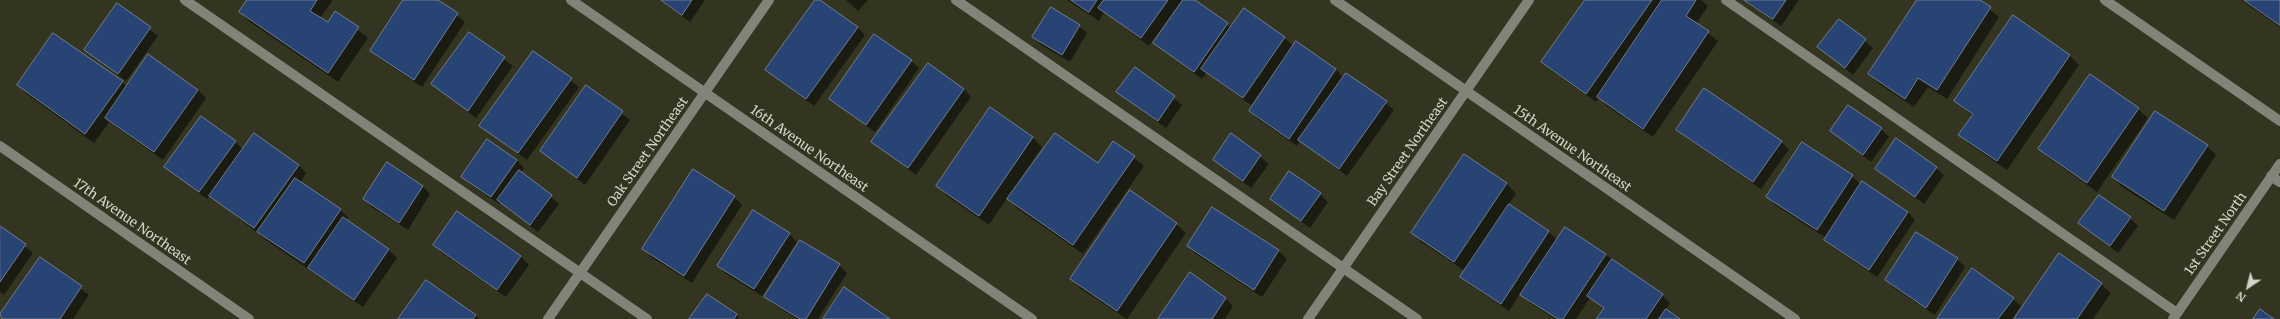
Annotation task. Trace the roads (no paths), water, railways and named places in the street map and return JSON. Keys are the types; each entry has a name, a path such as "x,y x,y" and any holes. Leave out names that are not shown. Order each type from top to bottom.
{"street":[{"path":"186,0 647,319"},
{"name":"16th Avenue Northeast","path":"571,0 1032,319"},
{"name":"Oak Street Northeast","path":"548,319 769,0"},
{"path":"956,0 1417,319"},
{"name":"15th Avenue Northeast","path":"1335,0 1796,319"},
{"name":"Bay Street Northeast","path":"1308,319 1529,0"},
{"path":"1726,0 2175,316"},
{"path":"2105,0 2280,121"},
{"name":"17th Avenue Northeast","path":"0,146 249,319"},
{"name":"1st Street North","path":"2175,316 2276,179 2280,164"}]}
